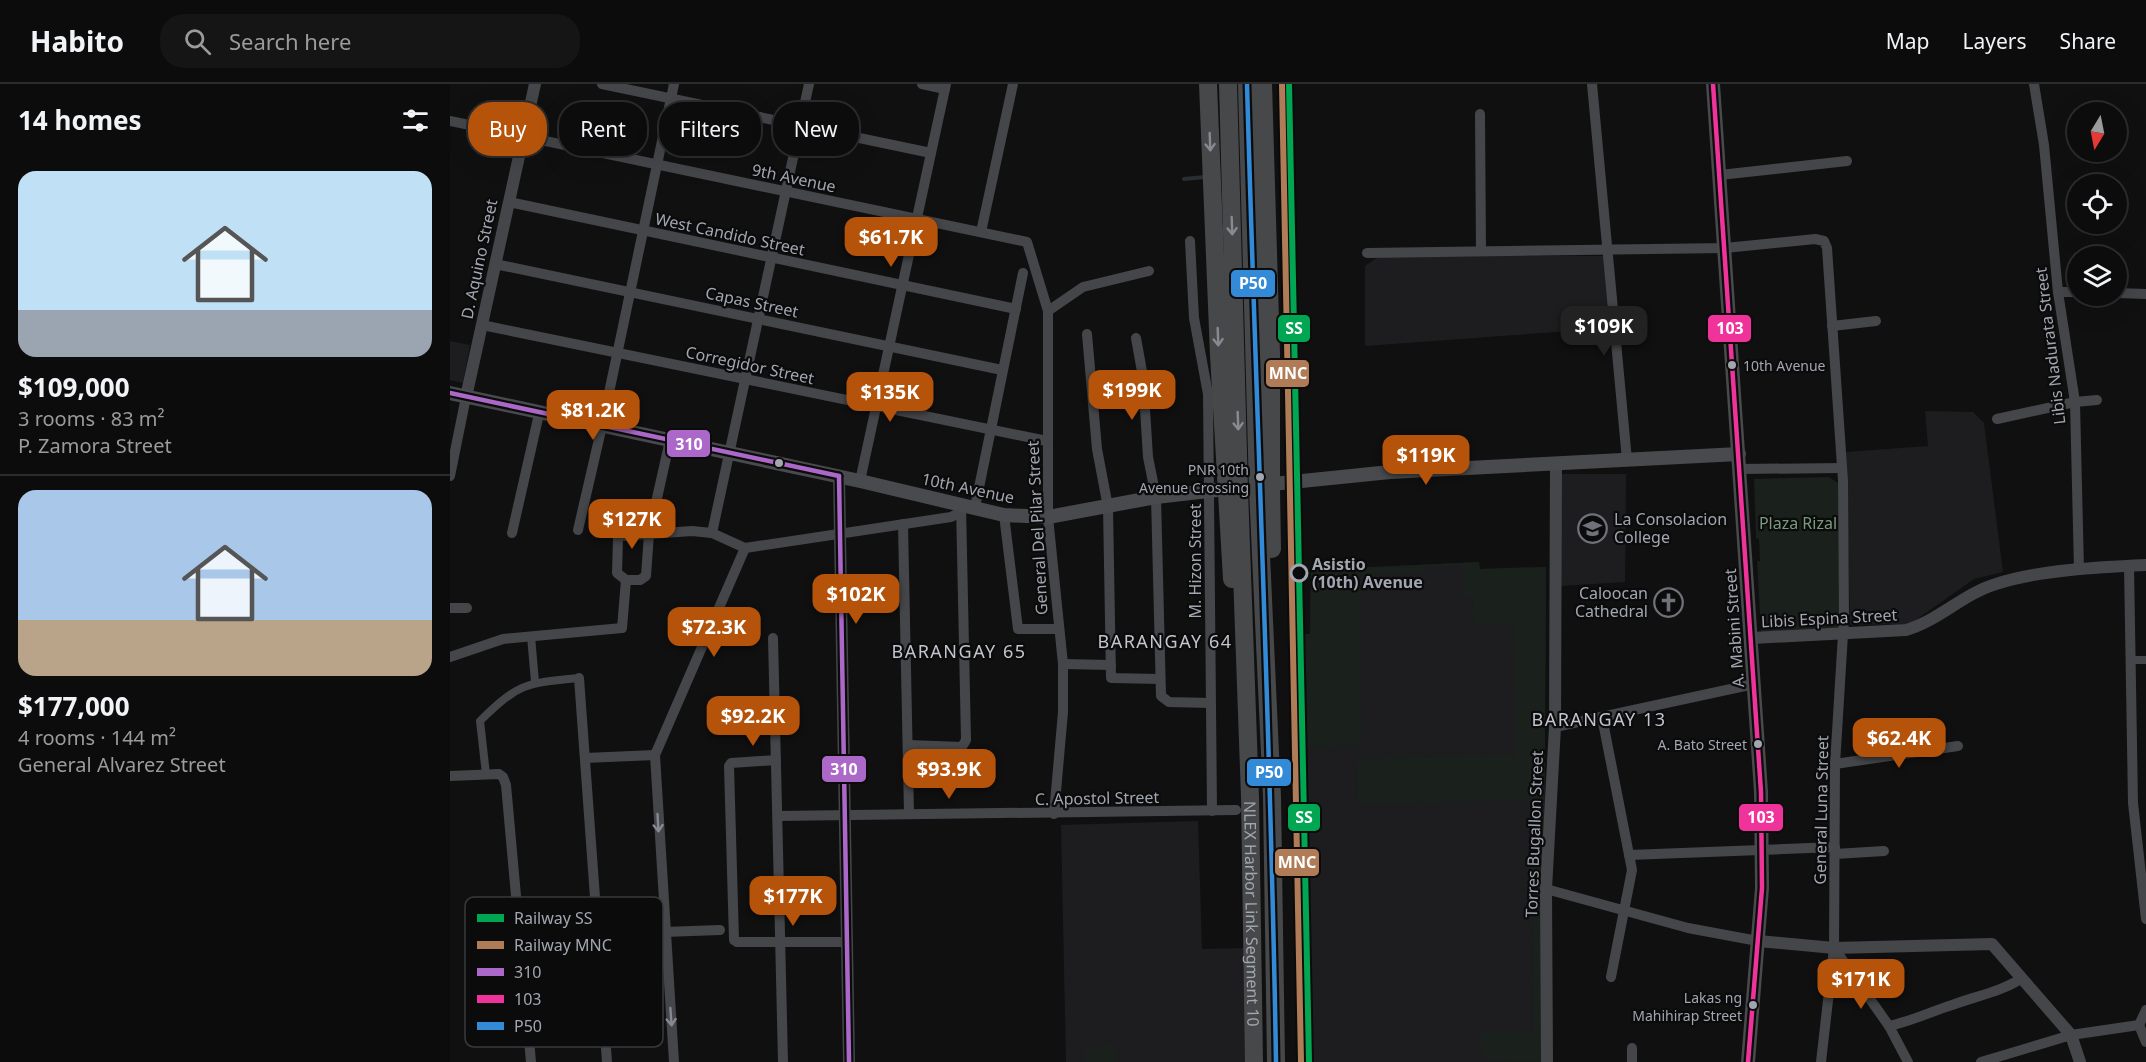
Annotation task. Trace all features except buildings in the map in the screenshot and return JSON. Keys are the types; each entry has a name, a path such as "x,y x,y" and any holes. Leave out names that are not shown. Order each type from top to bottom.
{"highway":[{"path":"1208,84 1219,355 1238,674 1250,797"},
{"name":"NLEX Harbor Link Segment 10","path":"1228,84 1250,797 1254,1062"},
{"name":"NLEX Harbor Link Segment 10","path":"1247,84 1258,489 1272,797 1276,1062"},
{"path":"1263,84 1271,354 1272,797"}],"main road":[{"name":"A. Mabini Street","path":"1713,84 1752,638 1762,848 1758,941 1748,1062"},
{"name":"10th Avenue","path":"450,393 539,414 839,476 966,508 1004,515 1048,517 1156,497 1390,472 1739,454"}],"street":[{"name":"D. Aquino Street","path":"531,102 535,84"},
{"path":"602,84 773,120"},
{"path":"578,530 618,353 674,84"},
{"path":"805,102 809,84"},
{"path":"860,481 945,86 922,84"},
{"path":"981,232 1013,84"},
{"path":"1592,84 1609,251 1626,460"},
{"name":"Libis Nadurata Street","path":"2034,84 2044,145 2058,292 2075,402 2079,570"},
{"path":"1479,114 1481,251"},
{"name":"9th Avenue","path":"450,121 468,125"},
{"path":"859,138 931,153"},
{"name":"9th Avenue","path":"547,141 1027,242"},
{"name":"D. Aquino Street","path":"450,476 519,156"},
{"path":"712,533 794,156"},
{"path":"1720,175 1847,161"},
{"name":"West Candido Street","path":"509,202 1016,309"},
{"name":"General Luna Street","path":"1725,248 1815,239 1824,241 1827,248 1842,468 1844,571 1835,764 1834,948 1821,1062"},
{"name":"M. Hizon Street","path":"1190,241 1194,318 1208,394 1212,811"},
{"name":"General Del Pilar Street","path":"1027,242 1048,311 1048,517 1063,664 1063,712 1054,814"},
{"path":"1367,253 1725,248"},
{"name":"Capas Street","path":"495,264 1002,370"},
{"path":"1048,311 1083,287 1149,271"},
{"path":"908,745 962,747 966,740 966,508 990,429 1023,273"},
{"path":"2058,292 2067,292"},
{"path":"2127,293 2146,294"},
{"path":"1832,326 1876,321"},
{"name":"Corregidor Street","path":"482,325 1047,441"},
{"path":"1087,334 1097,449 1108,507 1112,680 1160,679"},
{"path":"1136,338 1143,377 1148,457 1156,497 1161,696 1165,700 1210,703"},
{"path":"1997,419 2075,402 2097,400"},
{"path":"513,533 539,414"},
{"path":"670,440 649,534 646,576 640,580 626,580 617,573 618,538 649,534 692,531 712,533 745,548 951,517 966,508"},
{"name":"Torres Bugallon Street","path":"1547,1062 1546,889 1555,727 1556,464"},
{"path":"1740,469 1842,468"},
{"path":"839,476 849,1062"},
{"path":"1004,515 1018,629 1058,629"},
{"path":"903,524 909,814"},
{"path":"662,897 655,760 745,548"},
{"name":"Libis Espina Street","path":"1752,638 1906,630 1920,627 1968,596 1995,584 2079,570 2146,565"},
{"path":"2129,566 2133,803 2146,919"},
{"path":"450,657 502,639 622,628 626,580"},
{"path":"450,608 467,608"},
{"path":"531,636 535,682"},
{"path":"773,638 783,1062"},
{"path":"2130,660 2146,660"},
{"path":"1063,664 1111,665"},
{"path":"486,774 480,721 509,692 535,682 579,678 595,897"},
{"path":"1555,727 1754,684"},
{"path":"1602,717 1632,870 1611,977"},
{"path":"1835,764 1958,746"},
{"path":"585,758 655,760"},
{"path":"776,760 731,763 729,766 735,941 847,942"},
{"path":"450,776 486,774 503,777 515,897"},
{"name":"C. Apostol Street","path":"778,816 1236,810"},
{"path":"1629,855 1762,848 1884,851"},
{"path":"1546,889 1688,928 1758,941 1834,948 1992,944 2071,1035 2080,1062"},
{"path":"663,913 674,1062"},
{"path":"664,932 720,930"},
{"path":"1834,948 1889,1026 1908,1062"},
{"path":"1889,1026 1916,1020 1950,1005 2008,987 2022,978"},
{"path":"2146,1010 2139,1025 2146,1042"},
{"path":"1981,1062 2071,1035 2139,1025"},
{"path":"530,1047 531,1062"},
{"path":"606,1047 607,1062"},
{"path":"1632,1048 1632,1062"}],"shaded area":[{"path":"1381,255 1604,256 1611,328 1365,346 1365,266"},
{"path":"450,341 470,345 463,383 450,380"},
{"path":"1925,411 1973,412 1984,423 2003,572 1974,579 1910,624 1850,625 1846,452 1928,446"},
{"name":"La Consolacion College","path":"1561,474 1626,474 1625,582 1561,586"},
{"path":"1479,562 1480,569 1546,567 1543,1062 1312,1062 1304,634 1310,634 1311,570"},
{"path":"1198,821 1202,949 1248,948 1248,1062 1066,1062 1061,825"}],"green space":[{"name":"Plaza Rizal","path":"1829,477 1838,483 1840,631 1761,632 1757,561 1760,561 1759,539 1756,538 1754,479"},
{"path":"1479,562 1480,569 1546,567 1543,1062 1488,1061 1481,1047 1481,1033 1534,1032 1530,801 1358,804 1357,758 1515,755 1514,624 1473,625 1472,597 1464,596 1463,566 1425,566 1424,573 1360,574 1362,746 1307,747 1304,634 1310,634 1311,570"},
{"path":"1114,1044 1116,1062 1086,1062 1086,1048"}],"waterway":[{"path":"1184,179 1205,177"}],"rail line":[{"name":"MNC","path":"1282,84 1301,1062"},
{"name":"SS","path":"1289,84 1309,1062"}],"transit line":[{"name":"P50","path":"1247,84 1271,818 1276,1062"},
{"name":"103","path":"1713,84 1761,792 1762,888 1748,1062"},
{"name":"310","path":"450,393 839,476"},
{"name":"310","path":"839,476 849,1062"}],"place":[{"name":"10th Avenue","path":"1732,365"},
{"name":"PNR 10th Avenue Crossing","path":"1260,477"},
{"name":"La Consolacion College","path":"1593,528"},
{"name":"Asistio (10th) Avenue","path":"1299,573"},
{"name":"Caloocan Cathedral","path":"1669,602"},
{"name":"A. Bato Street","path":"1758,744"},
{"name":"Lakas ng Mahihirap Street","path":"1753,1005"}],"district":[{"name":"BARANGAY 64","path":"1165,642"},
{"name":"BARANGAY 65","path":"959,652"},
{"name":"BARANGAY 13","path":"1599,720"}]}
